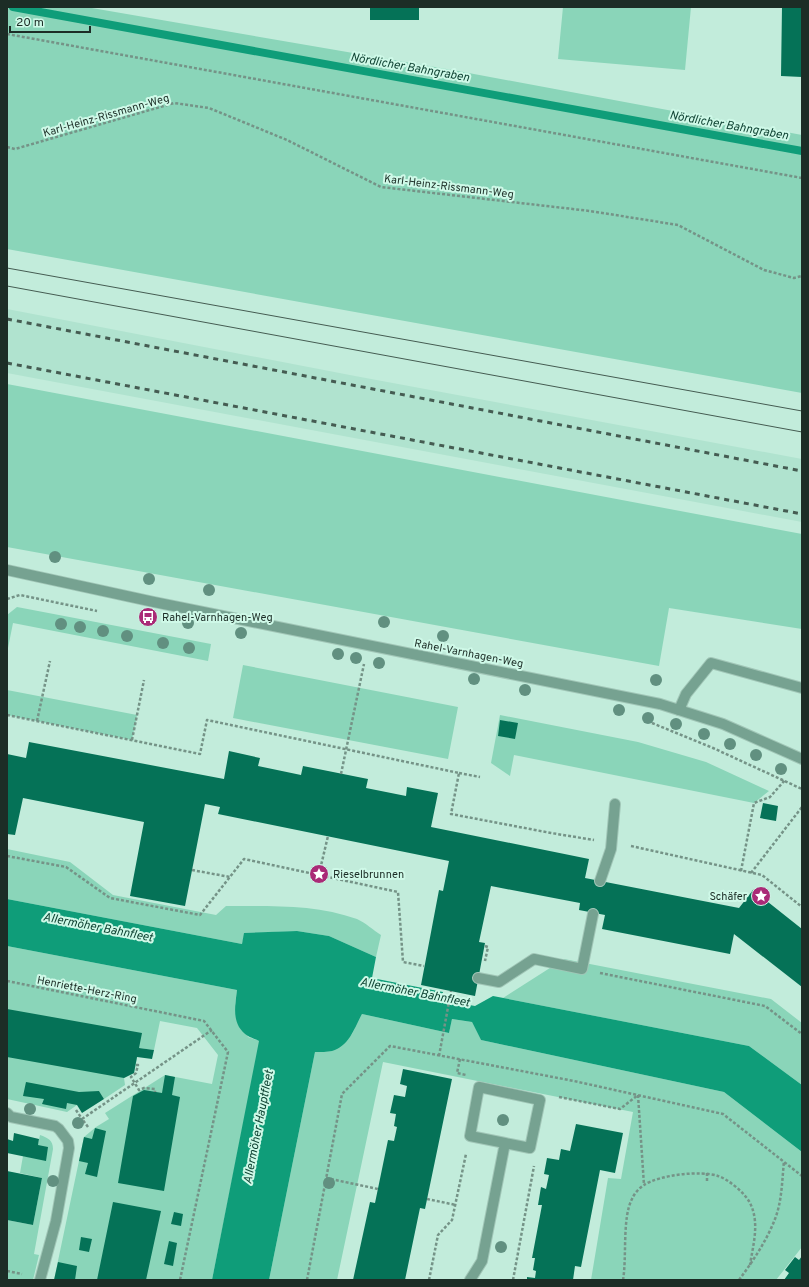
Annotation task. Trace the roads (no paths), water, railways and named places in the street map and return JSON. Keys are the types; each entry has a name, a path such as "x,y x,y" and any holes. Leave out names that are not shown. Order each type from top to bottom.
{"street":[{"name":"Rahel-Varnhagen-Weg","path":"7,570 154,602 660,704 723,724 802,759"},
{"path":"679,710 686,694 711,663 802,688"},
{"path":"600,881 612,842 615,804"},
{"path":"478,978 499,982 534,959 582,969 593,914"},
{"path":"476,1084 544,1098 533,1152 505,1143 469,1138 476,1084"},
{"path":"7,1114 11,1117 55,1126 62,1132 68,1141 68,1158 56,1221 40,1280"},
{"path":"470,1280 482,1261 505,1143"}],"water":[{"path":"7,899 242,944 244,933 297,931 329,936 376,957 372,978 443,992 442,1000 475,1006 493,996 749,1046 802,1085 802,1152 724,1092 481,1040 472,1022 452,1019 449,1033 362,1014 347,1041 343,1045 332,1051 315,1052 269,1280 212,1280 259,1041 248,1036 239,1027 235,1015 237,990 7,946"}],"waterway":[{"name":"Nördlicher Bahngraben","path":"13,7 802,151"}],"tram line":[{"path":"7,268 802,411"},
{"path":"7,286 802,432"}],"railway":[{"path":"7,319 802,471"},
{"path":"7,363 802,514"}],"place":[{"name":"Rahel-Varnhagen-Weg","path":"148,617"},
{"name":"Rieselbrunnen","path":"319,874"},
{"name":"Schäfer","path":"761,896"}],"water label":[{"name":"Allermöher Bahnfleet","path":"98,927"},
{"name":"Allermöher Bahnfleet","path":"415,992"},
{"name":"Allermöher Hauptfleet","path":"258,1127"}]}
